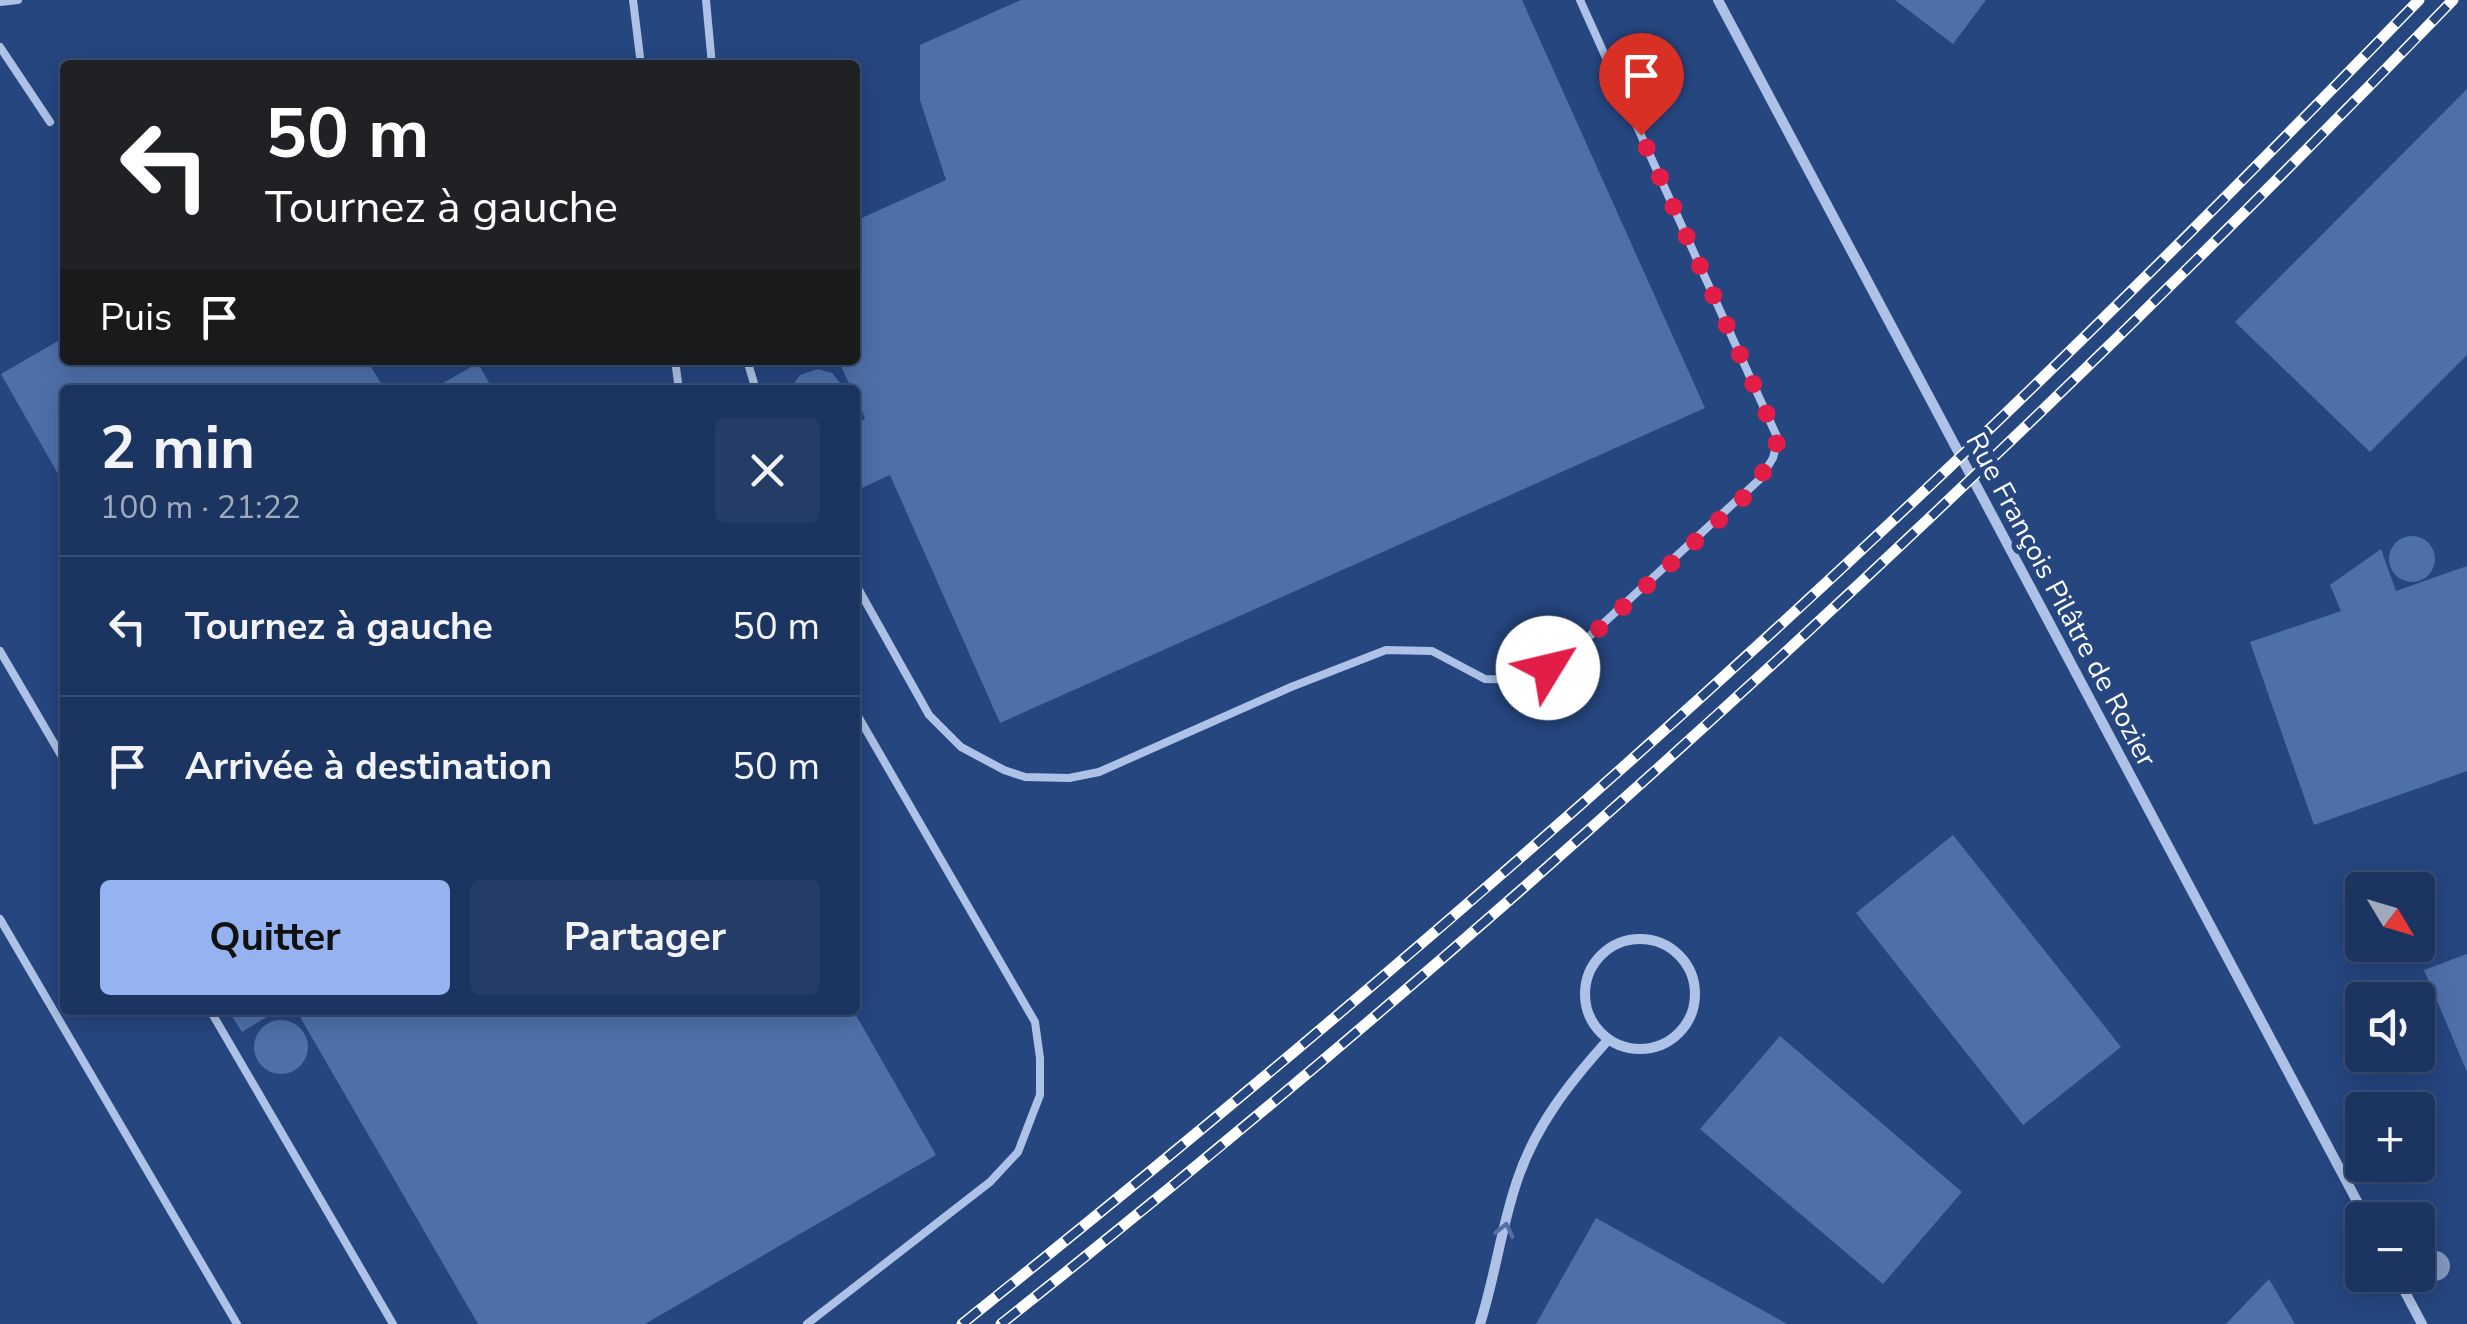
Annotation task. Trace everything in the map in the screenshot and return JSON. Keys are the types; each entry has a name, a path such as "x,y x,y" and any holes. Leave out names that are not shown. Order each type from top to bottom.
{"street":[{"name":"Rue François Pilâtre de Rozier","path":"1718,0 2356,1202"},
{"path":"1648,939 1679,954 1695,985 1695,1002 1678,1034 1663,1044 1644,1049 1608,1040 1587,1009 1585,990 1589,972 1600,956 1614,945 1648,939"},
{"path":"1480,1324 1517,1180 1534,1139 1568,1084 1608,1040"},
{"path":"2405,1292 2422,1324"}],"lane":[{"path":"0,2 18,0"},
{"path":"633,0 640,60"},
{"path":"706,0 712,60"},
{"path":"860,592 929,715 944,734 1004,770 1046,779 1099,772 1291,687 1386,650 1432,651 1484,679 1498,680 1526,680 1569,656 1742,499 1760,480 1773,458 1778,439 1580,0"},
{"path":"1,53 50,122"},
{"path":"0,651 60,753"},
{"path":"807,1324 990,1182 1018,1152 1040,1095 1035,1022 860,720"},
{"path":"0,919 237,1324"},
{"path":"213,1015 393,1324"}],"building":[{"path":"1021,0 1522,0 1705,408 1000,723 890,475 860,489 860,422 865,419 860,385 850,385 840,365 860,365 860,219 946,180 920,100 920,45"},
{"path":"1895,0 1986,0 1953,44"},
{"path":"2467,89 2467,355 2370,452 2235,322"},
{"path":"60,340 60,365 370,365 382,385 60,385 60,477 1,374"},
{"path":"479,365 490,385 440,385"},
{"path":"818,369 832,373 842,385 793,385 800,375"},
{"path":"2412,536 2428,543 2435,559 2428,575 2412,582 2396,575 2389,559 2396,543"},
{"path":"2381,549 2396,591 2467,566 2467,771 2314,825 2250,642 2341,611 2330,585"},
{"path":"1953,835 2121,1047 2023,1125 1856,913"},
{"path":"2467,954 2467,1072 2435,996 2435,982 2429,982 2424,970"},
{"path":"231,1015 270,1015 242,1032"},
{"path":"299,1015 856,1015 936,1155 645,1324 478,1324"},
{"path":"281,1020 300,1028 308,1047 300,1066 281,1074 262,1066 254,1047 262,1028"},
{"path":"1780,1036 1962,1192 1883,1284 1700,1129"},
{"path":"1596,1218 1787,1324 1536,1324"},
{"path":"2269,1279 2295,1324 2226,1324"}],"railway":[{"path":"962,1324 1329,1022 1687,710 2047,373 2419,0"},
{"path":"1001,1324 1380,1012 1749,686 2106,348 2453,0"}],"route":[{"path":"1548,668 1569,656 1742,499 1760,480 1773,458 1778,439 1641,135"}]}
